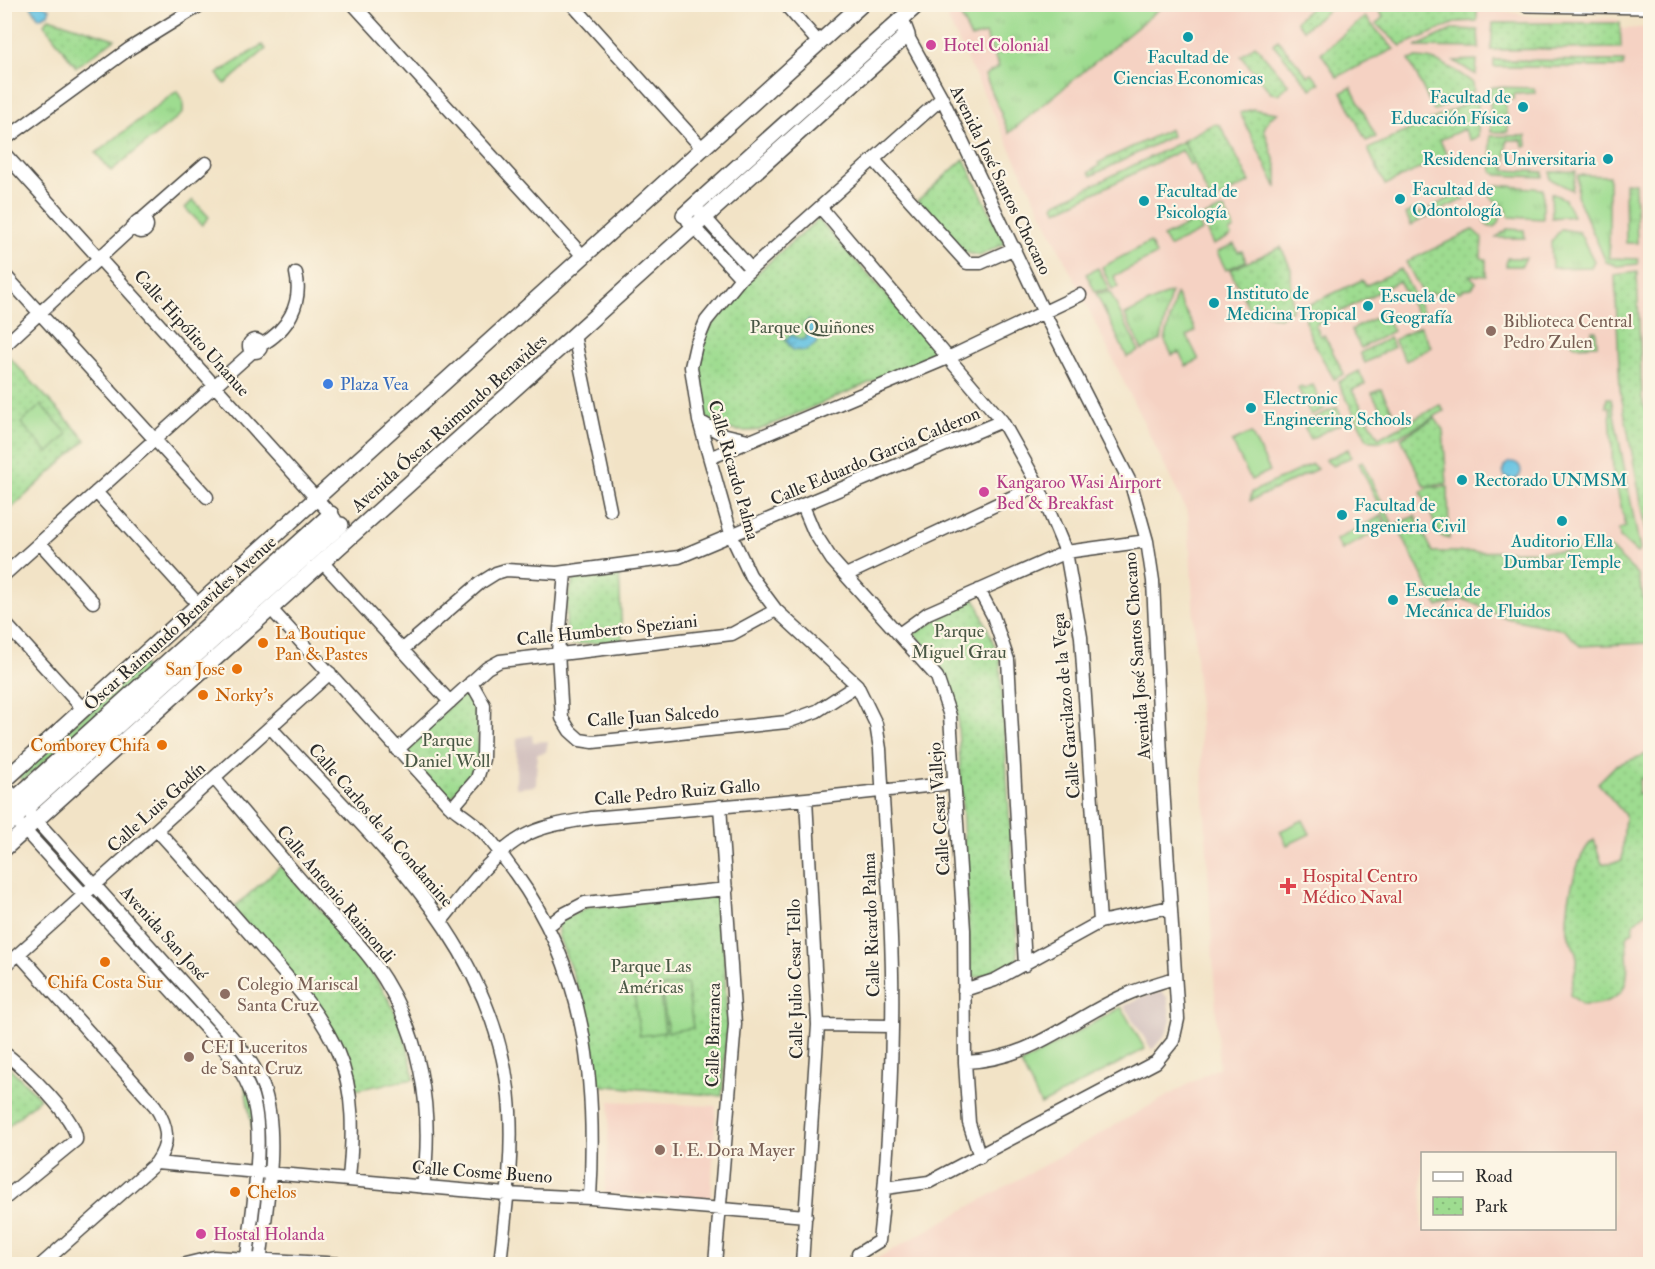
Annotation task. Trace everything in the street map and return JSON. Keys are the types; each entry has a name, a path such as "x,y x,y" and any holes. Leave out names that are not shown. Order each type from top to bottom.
{"main road":[{"name":"Avenida Óscar Raimundo Benavides","path":"4,783 315,497 862,4"},
{"name":"Avenida Óscar Raimundo Benavides","path":"4,849 574,335 694,216 918,4"},
{"path":"1526,4 1650,6"},
{"path":"901,19 907,35"},
{"name":"Avenida Óscar Raimundo Benavides","path":"694,216 907,35"},
{"name":"Avenida Óscar Raimundo Benavides","path":"161,676 225,628 336,519"},
{"name":"Óscar Raimundo Benavides Avenue","path":"11,811 336,519"},
{"path":"225,628 236,639"},
{"path":"141,656 177,693"}],"street":[{"path":"4,140 129,49 202,4"},
{"path":"353,4 583,256"},
{"path":"573,4 702,148"},
{"path":"785,4 819,43"},
{"name":"Avenida José Santos Chocano","path":"907,35 942,98 1043,311 1131,484 1148,541 1153,581 1178,1019 1173,1041 1156,1062 980,1158"},
{"name":"Calle Ricardo Palma","path":"858,1254 879,1241 885,1188 892,1026 882,789 876,724 856,684 776,610 750,575 732,537 699,421 691,367 696,345 706,321 741,278 942,98"},
{"name":"Calle Hipólito Unanue","path":"4,153 352,537"},
{"path":"874,160 967,263 981,263 1015,248"},
{"path":"4,346 206,163"},
{"name":"Calle Garcilazo de la Vega","path":"821,208 950,357 1002,421 1038,485 1066,552 1081,637 1100,922"},
{"path":"694,216 751,269"},
{"path":"694,216 741,278"},
{"path":"4,575 256,348 279,333 295,309 299,291 296,273"},
{"path":"4,274 207,497"},
{"path":"710,458 748,440 950,357 1080,295"},
{"path":"574,335 610,510"},
{"path":"699,421 722,434 748,440"},
{"name":"Calle Eduardo Garcia Calderon","path":"402,650 480,583 496,573 506,570 565,573 582,568 680,557 732,537 1002,421"},
{"path":"846,575 1038,485"},
{"path":"96,492 198,604"},
{"name":"Calle Cesar Vallejo","path":"803,506 814,532 846,575 937,677 950,716 964,921 965,1062 969,1123 980,1158"},
{"path":"899,634 928,613 1066,552 1148,541"},
{"path":"40,543 93,602"},
{"path":"323,563 450,702"},
{"name":"Calle Juan Salcedo","path":"565,573 558,652 562,718 570,731 580,740 593,742 787,722 817,711 856,684"},
{"path":"979,590 993,616 1008,660 1025,965"},
{"path":"271,609 452,808 482,830 500,852 548,926 577,1005 591,1088 593,1144 590,1198"},
{"name":"Calle Humberto Speziani","path":"397,750 487,668 500,661 558,652 670,643 732,634 776,610"},
{"path":"4,622 83,709"},
{"name":"Calle Luis Godín","path":"4,967 330,673"},
{"path":"452,808 477,779 483,759 483,705 471,682"},
{"name":"Calle Carlos de la Condamine","path":"270,727 424,896 442,920 475,975 499,1041 510,1110 510,1152 500,1264"},
{"name":"Calle Antonio Raimondi","path":"214,778 374,964 386,981 412,1036 419,1060 428,1112 428,1152 423,1187"},
{"name":"Avenida San José","path":"4,783 11,811 31,825 96,885 231,1036 255,1069 268,1105 269,1172 261,1262"},
{"name":"Calle Pedro Ruiz Gallo","path":"442,920 500,852 525,835 556,824 592,818 954,783"},
{"name":"Calle Julio Cesar Tello","path":"802,1264 818,1025 806,799"},
{"name":"Calle Barranca","path":"715,1264 735,1024 720,806"},
{"name":"Avenida San José","path":"31,825 85,896 221,1046 244,1076 255,1106 258,1137 246,1261"},
{"path":"157,830 278,966 322,1022 339,1054 351,1100 352,1143 349,1178"},
{"path":"548,926 562,915 585,903 727,889"},
{"path":"964,990 995,980 1025,965 1100,922 1170,907"},
{"path":"19,954 160,1114 166,1123 167,1134 162,1155 156,1163 42,1264"},
{"path":"965,1062 992,1061 1018,1053 1129,993 1174,978"},
{"path":"818,1025 892,1026"},
{"path":"4,1053 15,1060 49,1097 73,1124 77,1133 76,1140 7,1192"},
{"path":"885,1188 929,1182 980,1158"},
{"name":"Calle Cosme Bueno","path":"156,1163 349,1178 506,1194 590,1198 806,1216"},
{"path":"185,1264 203,1258 343,1264"}],"shaded area":[{"path":"958,4 1467,4 1535,17 1618,19 1623,29 1650,27 1650,1264 867,1264 1219,1067 1188,514 948,20 949,15 958,10"},
{"path":"532,735 533,742 548,741 546,752 537,754 536,786 516,788 517,738"},
{"path":"1162,992 1167,997 1171,1020 1166,1034 1152,1050 1124,1006 1144,996"},
{"name":"I. E. Dora Mayer","path":"610,1101 716,1106 711,1198 605,1193"}],"green space":[{"path":"958,4 1164,5 1009,133 985,75 999,67 985,34 971,38 958,10"},
{"path":"1315,4 1335,5 1303,30 1296,21"},
{"path":"1462,4 1477,8 1477,21 1457,22 1401,46 1376,24 1383,17 1378,9 1384,5"},
{"path":"1365,17 1394,49 1337,77 1321,53"},
{"path":"49,18 115,39 76,67 44,24"},
{"path":"1493,23 1620,23 1621,48 1491,50"},
{"path":"1454,29 1478,30 1479,48 1415,47"},
{"path":"1278,40 1308,76 1312,73 1320,83 1311,89 1273,44"},
{"path":"262,45 266,49 225,84 217,74"},
{"path":"1255,45 1289,85 1278,94 1271,93 1241,56"},
{"path":"1416,58 1439,62 1453,69 1473,83 1474,91 1434,111 1409,60"},
{"path":"1477,60 1476,75 1454,61"},
{"path":"1494,60 1624,61 1623,67 1494,67"},
{"path":"1351,87 1376,137 1366,141 1342,92"},
{"path":"1493,87 1534,88 1535,93 1514,94 1514,99 1505,99 1508,132 1491,132 1490,89"},
{"path":"177,91 183,102 183,113 111,171 96,153"},
{"path":"1478,98 1478,137 1470,140 1464,129 1440,140 1447,156 1385,185 1368,149"},
{"path":"1252,109 1278,113 1270,118 1264,129 1277,168 1277,188 1240,113"},
{"path":"1213,124 1220,125 1250,182 1211,202 1183,140"},
{"path":"1170,129 1172,136 1091,176 1089,172 1099,166 1098,163"},
{"path":"1490,136 1526,136 1527,146 1523,146 1522,140 1507,140 1505,170 1543,172 1543,177 1497,175 1492,171"},
{"path":"1183,141 1194,163 1190,165 1182,150 1057,211 1054,206 1056,203"},
{"path":"964,159 1005,243 980,256 964,252 917,201"},
{"path":"1576,171 1572,190 1550,179 1550,172"},
{"path":"1578,175 1609,176 1609,258 1638,259 1638,264 1617,266 1606,262 1577,196"},
{"path":"1625,182 1635,183 1637,243 1626,243"},
{"path":"1497,185 1543,189 1543,219 1509,217 1504,207 1489,196 1492,187"},
{"path":"1460,193 1464,199 1411,225 1406,214 1413,210 1416,215"},
{"path":"1551,193 1565,199 1573,216 1552,218"},
{"path":"193,200 209,217 202,225 185,208"},
{"path":"1221,209 1225,210 1234,229 1229,232 1231,236 1213,245 1201,218"},
{"path":"1492,211 1498,213 1500,219 1498,225 1492,227 1486,225 1484,219 1486,213"},
{"name":"Parque Quiñones","path":"818,219 939,353 759,430 737,431 719,425 705,417 698,390 695,369 702,342 714,322 746,284"},
{"path":"1197,220 1202,231 1169,247 1163,237"},
{"path":"1507,229 1524,230 1525,238 1496,238"},
{"path":"1561,229 1579,232 1594,261 1591,267 1552,268 1551,242"},
{"path":"1473,230 1482,238 1481,258 1486,259 1486,276 1469,275 1476,282 1472,288 1463,289 1460,292 1423,294 1406,262"},
{"path":"1150,242 1156,255 1114,276 1118,287 1112,289 1102,267"},
{"path":"1234,244 1238,252 1242,251 1246,261 1226,270 1217,252"},
{"path":"1281,247 1291,269 1292,310 1279,318 1249,309 1230,270"},
{"path":"1507,258 1526,258 1521,266 1506,266"},
{"path":"1098,268 1109,290 1095,291 1086,274"},
{"path":"1401,269 1424,315 1419,318 1399,281 1315,325 1321,336 1324,335 1344,374 1334,379 1310,334 1305,315 1306,306 1362,280 1367,285"},
{"path":"1637,272 1642,398 1650,428 1650,550 1620,389 1615,275"},
{"path":"1110,292 1139,351 1127,357 1096,293"},
{"path":"1171,292 1161,340 1142,350 1125,315"},
{"path":"1176,294 1196,331 1187,336 1199,360 1186,366 1179,352 1172,355 1165,341"},
{"path":"1384,313 1393,331 1361,348 1351,330"},
{"path":"1420,326 1431,347 1406,361 1394,340"},
{"path":"1592,331 1596,331 1597,345 1575,346 1569,339 1592,337"},
{"path":"1389,338 1394,347 1365,363 1360,353"},
{"path":"9,357 86,440 5,514 4,361"},
{"path":"1359,371 1365,384 1352,390 1379,438 1440,405 1444,411 1395,438 1384,441 1367,439 1338,382"},
{"path":"1313,385 1324,409 1311,415 1298,388 1301,386 1303,389"},
{"path":"1381,389 1392,410 1384,415 1372,393"},
{"path":"1607,398 1611,398 1640,550 1637,553 1620,538 1619,529 1626,527 1613,472 1610,408 1606,407"},
{"path":"41,405 68,434 48,453 21,423"},
{"path":"1337,407 1344,422 1310,439 1303,423"},
{"path":"1435,418 1443,430 1447,484 1424,486 1401,438"},
{"path":"1251,433 1270,471 1251,480 1232,442"},
{"path":"1348,449 1351,457 1333,466 1325,460"},
{"path":"1362,461 1392,523 1388,525 1359,463"},
{"path":"1312,464 1317,469 1250,501 1252,492"},
{"path":"1429,487 1448,487 1449,539 1440,536 1421,492"},
{"path":"1381,516 1386,526 1342,550 1336,540"},
{"path":"1415,516 1433,552 1602,551 1607,545 1638,575 1650,625 1650,643 1580,646 1565,630 1506,618 1463,599 1438,607 1396,524"},
{"path":"619,569 622,641 566,645 568,598 573,581 578,574"},
{"name":"Parque Miguel Grau","path":"975,598 1000,659 1018,961 979,977 971,977 957,706 937,662 914,633"},
{"path":"143,664 146,669 143,674 23,781 17,773"},
{"name":"Parque Daniel Woll","path":"469,688 478,703 478,754 474,769 449,800 402,750"},
{"path":"1650,753 1650,780 1640,779 1638,794 1650,794 1648,910 1634,923 1633,931 1626,937 1627,976 1619,994 1611,1000 1583,1005 1570,995 1577,959 1567,926 1572,884 1587,846 1594,840 1602,864 1622,861 1625,815 1598,783 1616,765"},
{"path":"1303,820 1310,834 1287,845 1280,831"},
{"path":"46,836 79,873 73,878 40,841"},
{"path":"281,866 359,955 386,995 403,1031 414,1079 354,1090 343,1053 233,908"},
{"name":"Parque Las Américas","path":"722,895 727,1027 722,1096 596,1085 580,994 558,935 558,925 565,918 588,907"},
{"path":"106,903 231,1042 259,1087 268,1123 265,1158 257,1158 242,1070 100,909"},
{"path":"687,984 693,1028 668,1032 661,987"},
{"path":"659,988 665,1032 640,1036 634,992"},
{"path":"1121,1007 1145,1049 1041,1105 1021,1064"},
{"path":"4,1062 40,1098 5,1129 4,1129"}],"water":[{"path":"30,5 43,5 50,9 48,14 39,18"},
{"path":"809,320 818,331 817,343 806,351 793,350 785,340 792,335 800,340 806,339 807,334 803,325"},
{"path":"1512,462 1518,465 1521,471 1518,477 1512,480 1506,477 1503,471 1506,465"}],"place":[{"name":"Facultad de Ciencias Economicas","path":"1188,37"},
{"name":"Hotel Colonial","path":"931,45"},
{"name":"Facultad de Educación Física","path":"1523,107"},
{"name":"Residencia Universitaria","path":"1608,159"},
{"name":"Facultad de Odontología","path":"1400,199"},
{"name":"Facultad de Psicología","path":"1144,201"},
{"name":"Instituto de Medicina Tropical","path":"1214,303"},
{"name":"Escuela de Geografía","path":"1368,306"},
{"name":"Biblioteca Central Pedro Zulen","path":"1491,331"},
{"name":"Plaza Vea","path":"328,384"},
{"name":"Electronic Engineering Schools","path":"1251,408"},
{"name":"Rectorado UNMSM","path":"1462,480"},
{"name":"Kangaroo Wasi Airport Bed & Breakfast","path":"984,492"},
{"name":"Facultad de Ingenieria Civil","path":"1342,515"},
{"name":"Auditorio Ella Dumbar Temple","path":"1562,521"},
{"name":"Escuela de Mecánica de Fluidos","path":"1393,600"},
{"name":"La Boutique Pan & Pastes","path":"263,643"},
{"name":"San Jose","path":"237,669"},
{"name":"Norky's","path":"203,695"},
{"name":"Comborey Chifa","path":"162,745"},
{"name":"Hospital Centro Médico Naval","path":"1288,886"},
{"name":"Chifa Costa Sur","path":"105,962"},
{"name":"Colegio Mariscal Santa Cruz","path":"225,994"},
{"name":"CEI Luceritos de Santa Cruz","path":"189,1057"},
{"name":"I. E. Dora Mayer","path":"660,1150"},
{"name":"Chelos","path":"235,1192"},
{"name":"Hostal Holanda","path":"201,1234"}]}
